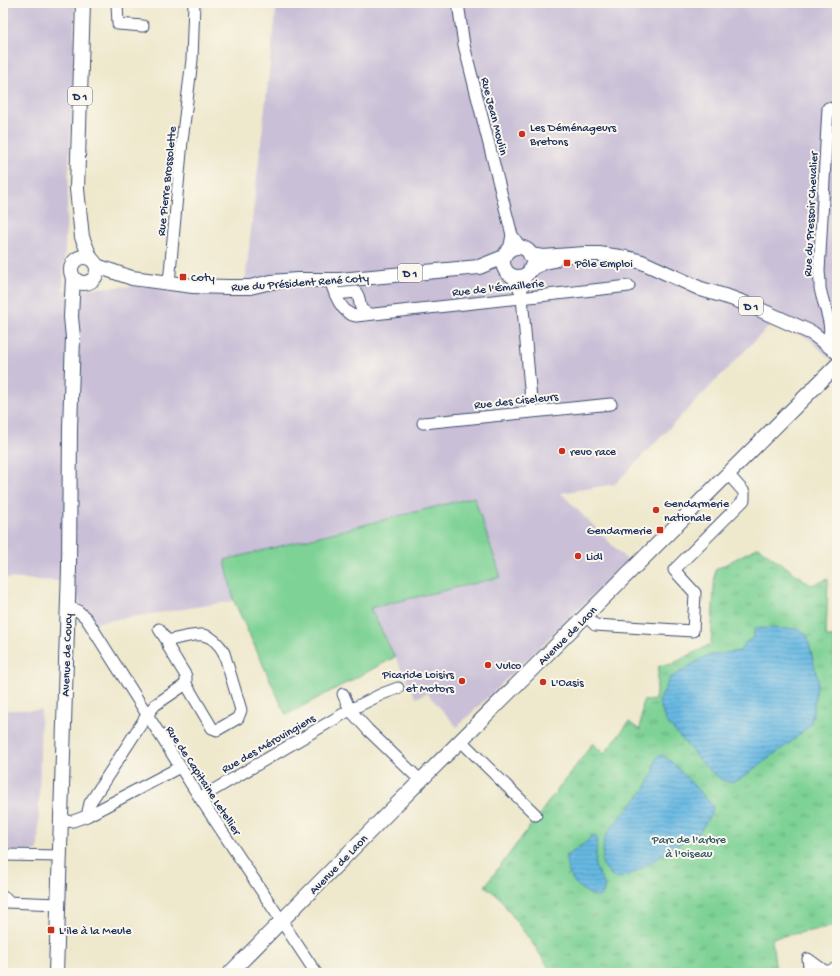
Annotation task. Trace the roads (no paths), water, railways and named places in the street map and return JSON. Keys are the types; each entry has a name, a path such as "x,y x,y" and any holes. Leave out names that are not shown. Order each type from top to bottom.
{"main road":[{"name":"D 1","path":"77,189 83,3"},
{"name":"Avenue de Coucy","path":"56,973 61,856 73,337 71,317 73,277 71,269 76,252 73,222 77,189"},
{"path":"77,189 82,237 93,271"},
{"name":"Rue du Président René Coty","path":"93,271 169,283 212,287 250,287 271,282 297,280 335,286 518,262 543,257 585,254 612,256 642,262 701,289 747,304 812,333 832,348"},
{"path":"74,262 82,257 93,271"},
{"name":"Avenue de Coucy","path":"73,337 77,321 79,302 83,289 93,271"},
{"path":"73,277 79,283 93,271"},
{"name":"Avenue de Laon","path":"230,973 837,365"}],"street":[{"path":"117,3 119,26 143,26"},
{"name":"Rue Pierre Brossolette","path":"169,283 182,141 192,60 194,3"},
{"name":"Rue Jean Moulin","path":"458,3 464,45 518,262 521,294"},
{"name":"Rue du Pressoir Chevalier","path":"828,108 819,272 820,289 830,330 832,348"},
{"path":"335,286 356,292 362,311 370,314"},
{"name":"Rue de l'Émaillerie","path":"335,286 346,312 356,316 521,294 629,286"},
{"path":"521,294 532,411"},
{"name":"Rue des Ciseleurs","path":"423,422 611,404"},
{"path":"586,616 595,625 693,631 695,593 674,570 744,500 744,492 728,474"},
{"name":"Rue de Capitaine Letellier","path":"67,608 77,610 86,618 200,798 316,973"},
{"path":"159,629 186,676 186,684 212,728 217,730 238,718 241,710 224,653 220,646 210,638 202,635 167,641"},
{"path":"87,816 90,803 147,715 155,705 186,684"},
{"name":"Rue des Mérovingiens","path":"200,798 350,710 382,694 398,688"},
{"path":"343,694 350,710 368,730 421,781"},
{"path":"461,740 536,814"},
{"path":"61,822 73,821 87,816 180,767"},
{"path":"3,855 61,856"},
{"path":"3,898 6,898 6,902 58,904"},
{"path":"810,973 808,959 824,973 837,968"}],"water":[{"path":"755,628 799,629 807,635 818,680 811,724 791,742 739,780 730,782 723,781 706,767 666,721 659,702 670,678 706,656 740,651 745,643 753,638"},
{"path":"662,755 674,764 712,805 713,808 711,814 697,836 682,842 639,870 624,877 615,878 602,863 604,841 609,830 645,789 654,772 655,760"},
{"path":"593,835 597,838 595,866 605,886 603,894 598,897 585,891 574,882 568,870 566,856 584,844"}],"place":[{"name":"Les Déménageurs Bretons","path":"522,134"},
{"name":"Pôle Emploi","path":"567,263"},
{"name":"Coty","path":"183,277"},
{"name":"revo race","path":"562,451"},
{"name":"Gendarmerie nationale","path":"656,510"},
{"name":"Gendarmerie","path":"660,530"},
{"name":"Lidl","path":"578,556"},
{"name":"Vulco","path":"488,665"},
{"name":"Picaride Loisirs et Motors","path":"462,681"},
{"name":"L'Oasis","path":"543,682"},
{"name":"L'ile à la Meule","path":"51,930"}],"park label":[{"name":"Parc de l'arbre à l'oiseau","path":"689,846"}]}
